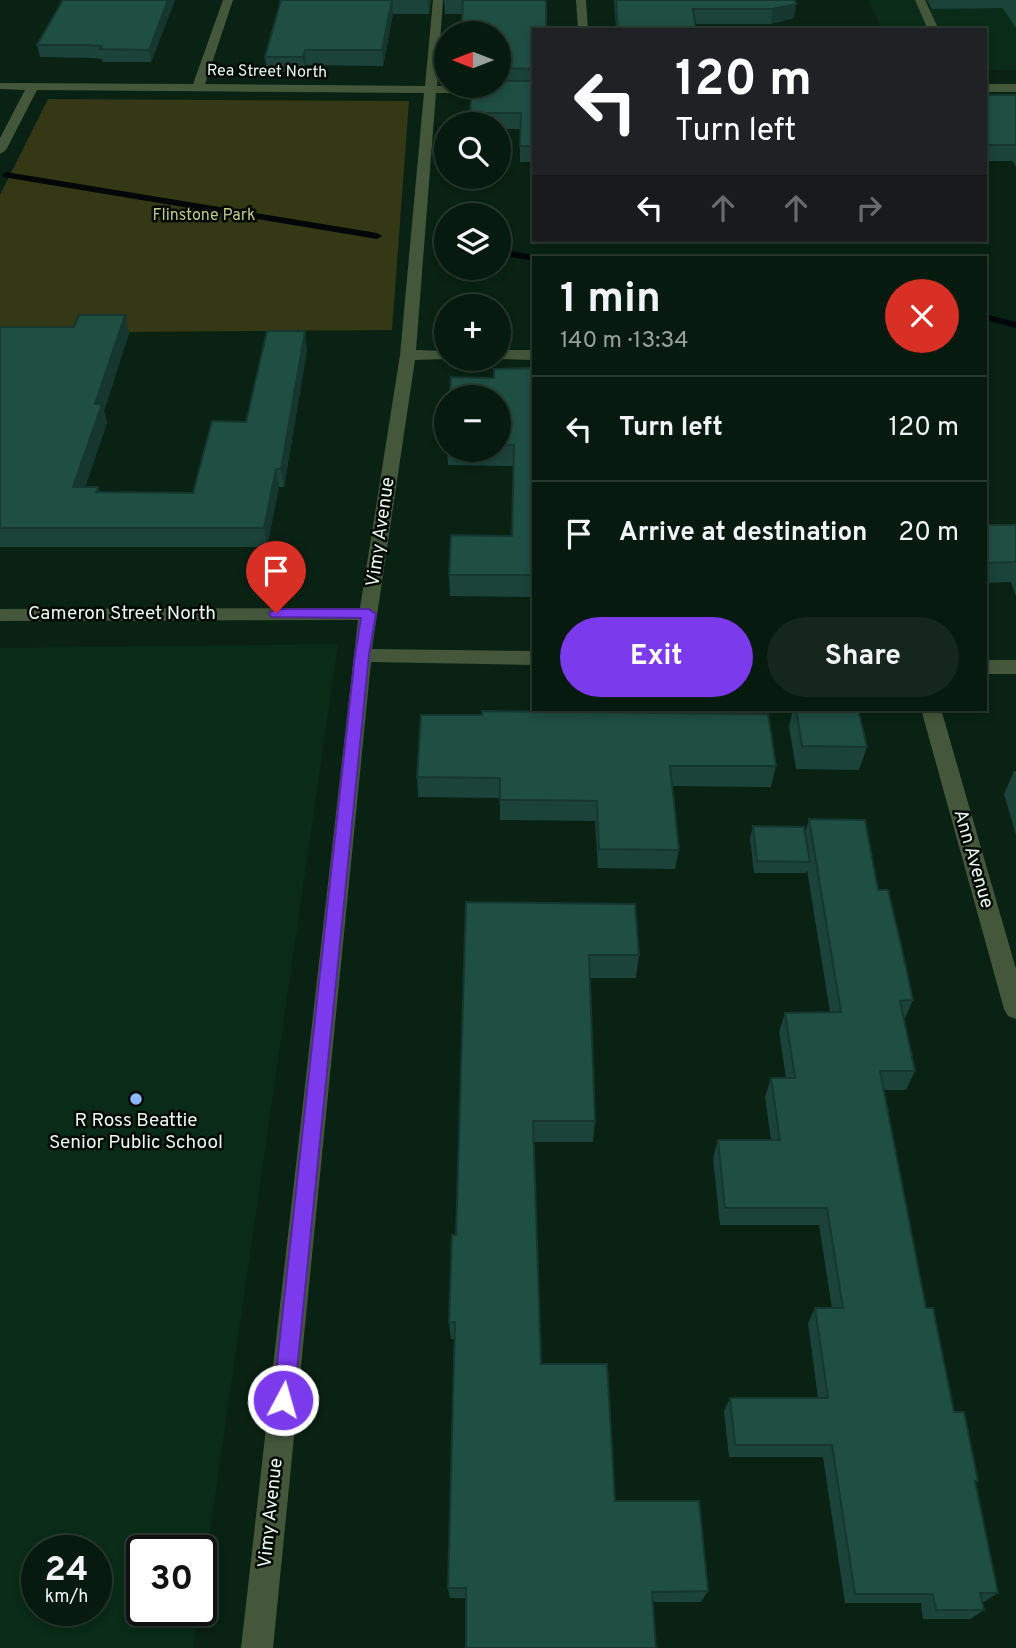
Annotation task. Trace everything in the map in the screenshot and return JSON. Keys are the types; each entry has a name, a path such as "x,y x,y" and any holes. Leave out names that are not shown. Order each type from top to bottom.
{"street":[{"path":"198,88 228,0"},
{"name":"Vimy Avenue","path":"257,1648 362,655 408,355 438,0"},
{"path":"581,0 583,28"},
{"path":"920,0 933,28"},
{"name":"Rea Street North","path":"0,86 532,90"},
{"path":"0,149 33,86"},
{"path":"987,88 1016,88"},
{"path":"408,355 434,355"},
{"path":"511,355 532,355"},
{"name":"Cameron Street North","path":"0,615 369,614"},
{"path":"362,655 532,659"},
{"path":"987,667 1016,667"},
{"name":"Ann Avenue","path":"931,711 1016,1009"}],"shaded area":[{"path":"868,0 1016,0 1016,70 987,70 987,28 881,28"},
{"name":"R Ross Beattie Senior Public School","path":"338,644 210,1535 126,1535 126,1626 196,1626 193,1648 0,1648 0,648"}],"green space":[{"name":"Flinstone Park","path":"48,99 409,101 392,330 0,333 0,195"}],"building":[{"path":"63,0 168,0 149,50 100,49 102,46 90,45 37,45"},
{"path":"281,0 392,0 382,50 305,50 303,57 265,57"},
{"path":"463,0 546,0 546,28 532,28 532,69 511,68 511,21 462,21"},
{"path":"616,0 795,0 796,4 773,9 693,9 696,28 618,28"},
{"path":"511,81 532,81 532,146 520,146 521,113 470,112 471,98 511,98"},
{"path":"987,95 1016,95 1016,145 987,145"},
{"path":"79,315 125,315 95,404 102,404 73,487 98,487 96,492 193,493 212,421 246,422 267,331 305,331 281,469 276,469 264,528 0,528 0,327 74,327"},
{"path":"532,368 532,575 449,575 451,535 512,536 514,445 511,445 511,385 451,385 451,377 494,378 494,371"},
{"path":"987,525 1016,525 1016,562 987,563"},
{"path":"482,711 768,714 776,766 670,766 679,850 599,849 597,801 500,800 500,778 417,777 421,715 482,715"},
{"path":"796,711 858,711 867,747 802,746"},
{"path":"809,819 865,820 878,890 888,890 901,945 913,1000 900,1001 915,1071 880,1071 926,1308 933,1308 954,1412 964,1412 978,1481 975,1481 998,1593 980,1593 984,1610 936,1610 933,1594 855,1594 832,1445 735,1445 730,1398 828,1398 815,1308 843,1308 827,1208 725,1208 718,1140 780,1140 771,1078 795,1078 785,1013 841,1012"},
{"path":"753,826 804,827 810,862 757,861"},
{"path":"466,902 635,904 639,955 589,955 595,1121 533,1121 541,1364 607,1364 615,1501 699,1501 708,1591 652,1592 656,1648 466,1648 466,1588 448,1588 455,1322 449,1322 452,1235 456,1235"}],"waterway":[{"path":"6,175 377,236"},
{"path":"511,254 532,258"},
{"path":"987,318 1016,325"}],"place":[{"name":"R Ross Beattie Senior Public School","path":"136,1099"}],"route":[{"path":"276,613 369,614 362,655 283,1400"}]}
